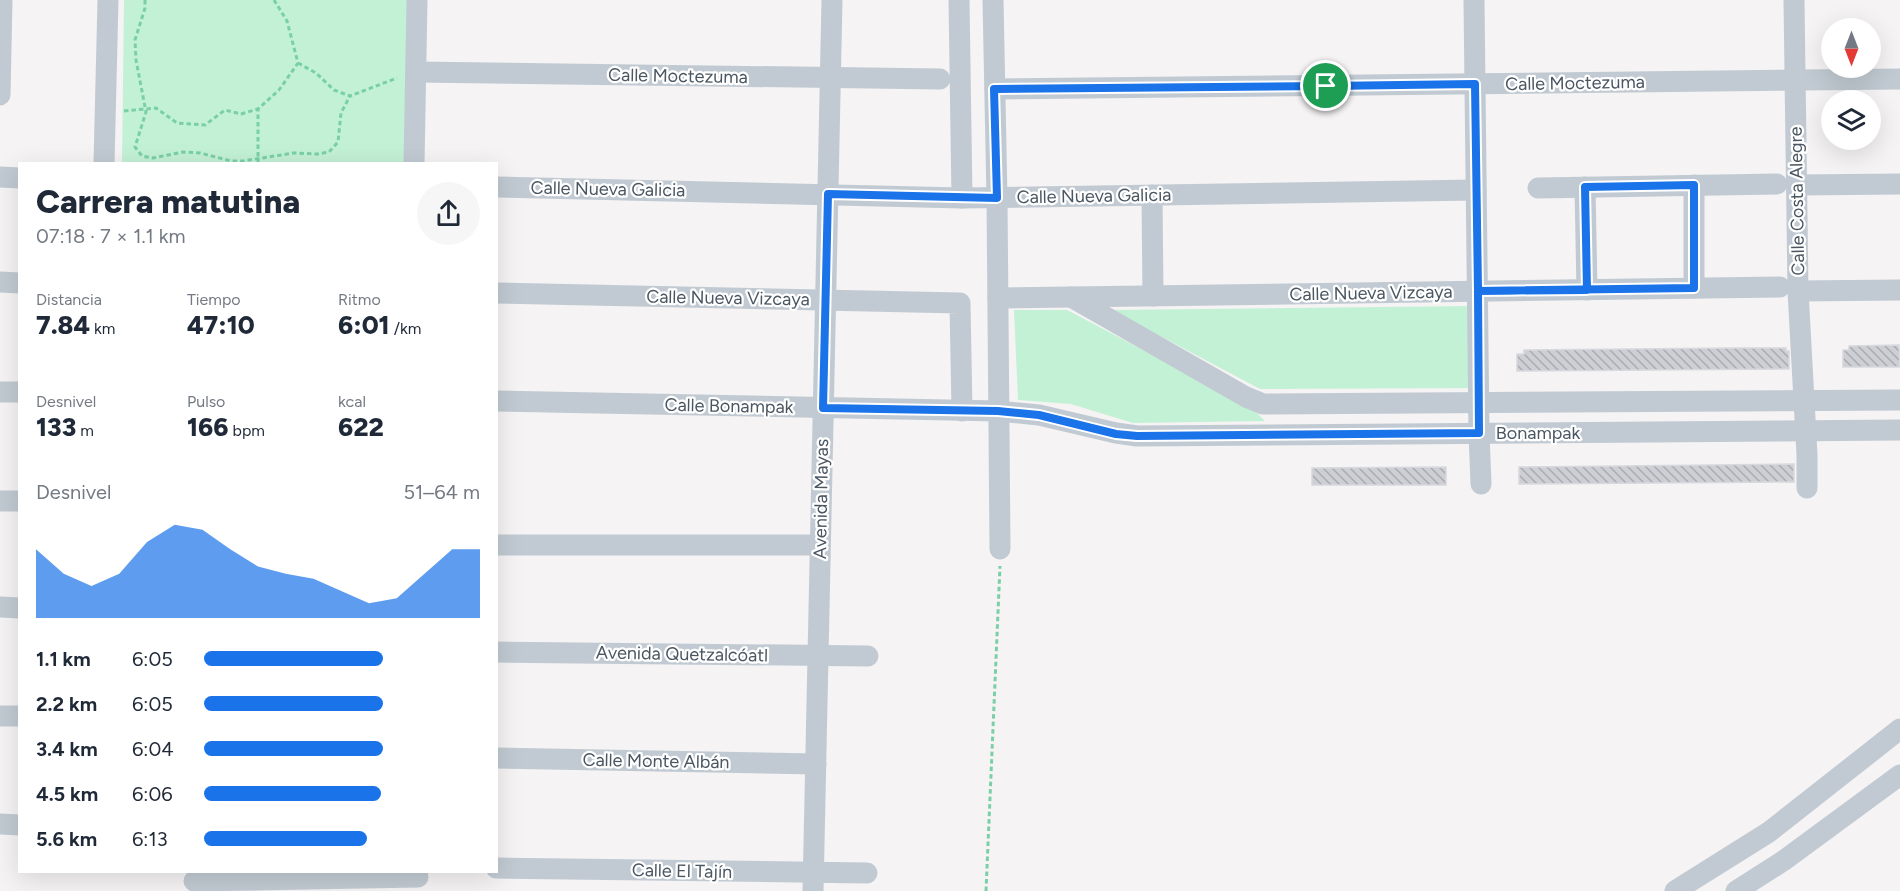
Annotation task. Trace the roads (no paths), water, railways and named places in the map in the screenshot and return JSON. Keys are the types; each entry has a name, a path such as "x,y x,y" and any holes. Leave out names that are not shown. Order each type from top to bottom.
{"street":[{"path":"0,95 2,0"},
{"path":"104,162 108,0"},
{"path":"414,162 417,0"},
{"name":"Avenida Mayas","path":"813,882 832,0"},
{"path":"959,0 962,198"},
{"path":"993,0 1000,549"},
{"path":"1474,0 1481,484"},
{"name":"Calle Costa Alegre","path":"1794,0 1796,80 1787,184 1789,289 1804,401 1807,488"},
{"name":"Calle Moctezuma","path":"416,72 940,79"},
{"name":"Calle Moctezuma","path":"994,89 1900,79"},
{"path":"0,177 18,178"},
{"path":"1538,188 1900,184"},
{"path":"1694,185 1694,288"},
{"name":"Calle Nueva Galicia","path":"498,187 962,198 1476,190"},
{"path":"1585,187 1587,290"},
{"path":"1152,195 1153,296"},
{"path":"0,282 18,283"},
{"name":"Calle Nueva Vizcaya","path":"998,298 1694,288 1789,289"},
{"path":"1789,289 1900,290"},
{"name":"Calle Nueva Vizcaya","path":"498,293 960,303 962,411"},
{"name":"Bonampak","path":"1071,297 1246,397 1263,404 1900,400"},
{"path":"0,392 18,392"},
{"name":"Calle Bonampak","path":"498,401 998,411"},
{"name":"Bonampak","path":"998,411 1039,415 1116,434 1137,436 1900,430"},
{"path":"0,501 18,501"},
{"path":"498,544 820,545"},
{"path":"0,607 18,608"},
{"name":"Avenida Quetzalcóatl","path":"498,652 868,656"},
{"path":"0,716 18,716"},
{"path":"1675,891 1769,832 1900,729"},
{"name":"Calle Monte Albán","path":"498,758 816,764"},
{"path":"1736,891 1783,861 1900,775"},
{"path":"0,824 18,825"},
{"name":"Calle El Tajín","path":"498,868 813,882 867,873"},
{"path":"194,881 418,880"}]}
